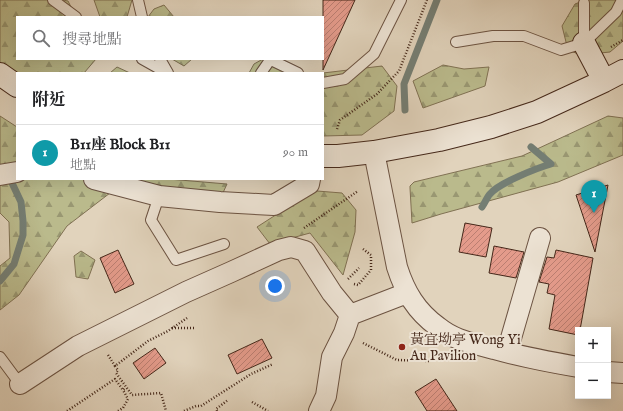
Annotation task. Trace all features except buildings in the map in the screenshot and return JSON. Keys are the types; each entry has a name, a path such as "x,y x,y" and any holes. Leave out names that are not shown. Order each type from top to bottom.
{"main road":[{"path":"324,156 374,152 439,140 490,128 537,112 614,76 584,43"},
{"path":"0,74 16,85"}],"street":[{"path":"374,152 397,267 402,283 419,310 430,322 457,339 557,364 575,367"},
{"path":"0,175 16,172"},
{"path":"98,180 159,196 220,202 274,205 309,184 310,180"},
{"path":"507,352 540,238"},
{"path":"20,384 78,346 186,292 279,250 291,247 305,251 339,287 347,324 332,357 327,406"},
{"path":"347,324 407,293"},
{"path":"611,372 623,373"}],"lane":[{"path":"53,0 75,16"},
{"path":"138,0 142,16"},
{"path":"324,82 345,80 374,54 401,0"},
{"path":"456,42 493,36 524,36 561,50 584,43 616,12 622,0"},
{"path":"584,3 584,43"},
{"path":"144,60 166,72"},
{"path":"161,60 167,72"},
{"path":"263,72 269,60"},
{"path":"272,60 296,72"},
{"path":"159,196 152,220 176,260 224,244"},
{"path":"0,357 20,384"}],"path":[{"path":"337,130 340,120 378,94 399,71 427,0"},
{"path":"307,226 358,191"},
{"path":"339,287 341,282 358,285 371,270 372,255 363,248"},
{"path":"339,287 359,268"},
{"path":"115,366 148,341 190,316"},
{"path":"347,324 397,360 430,361"},
{"path":"172,328 196,328"},
{"path":"105,349 118,370 116,373 128,399 123,408 118,411"},
{"path":"184,411 196,406 201,406 251,374 273,364"},
{"path":"68,411 115,379 132,396 161,392 166,411"},
{"path":"217,411 216,409 228,400"},
{"path":"252,402 268,411"}],"green space":[{"path":"0,0 68,1 76,16 16,16 16,60 95,60 85,72 16,73 0,71"},
{"path":"94,0 132,0 127,16 100,16"},
{"path":"585,0 623,0 623,41 610,52 581,55 568,50 562,26 575,4"},
{"path":"164,5 173,16 149,16 154,9"},
{"path":"174,60 191,60 184,66"},
{"path":"261,60 266,60 287,72 250,72 254,64"},
{"path":"443,65 464,69 489,67 485,86 423,108 413,81"},
{"path":"382,66 397,86 394,111 362,135 324,136 324,73"},
{"path":"117,67 128,72 111,72"},
{"path":"0,116 16,126 16,180 180,180 227,184 216,208 110,193 67,226 19,295 0,310 0,266 10,258 9,222 0,213"},
{"path":"608,116 623,118 623,155 558,182 412,223 410,186 414,182 522,156"},
{"path":"317,191 342,193 356,210 355,232 343,275 310,233 270,244 257,227"},
{"path":"81,251 95,260 88,279 76,277 74,256"}],"waterway":[{"path":"405,110 404,84 437,0"},
{"path":"482,207 490,194 501,185 528,172 551,164 531,147"},
{"path":"0,281 14,264 23,235 21,202 12,183"}],"place":[{"name":"B11座 Block B11","path":"594,213"},
{"name":"黃宜坳亭 Wong Yi Au Pavilion","path":"402,347"}]}
